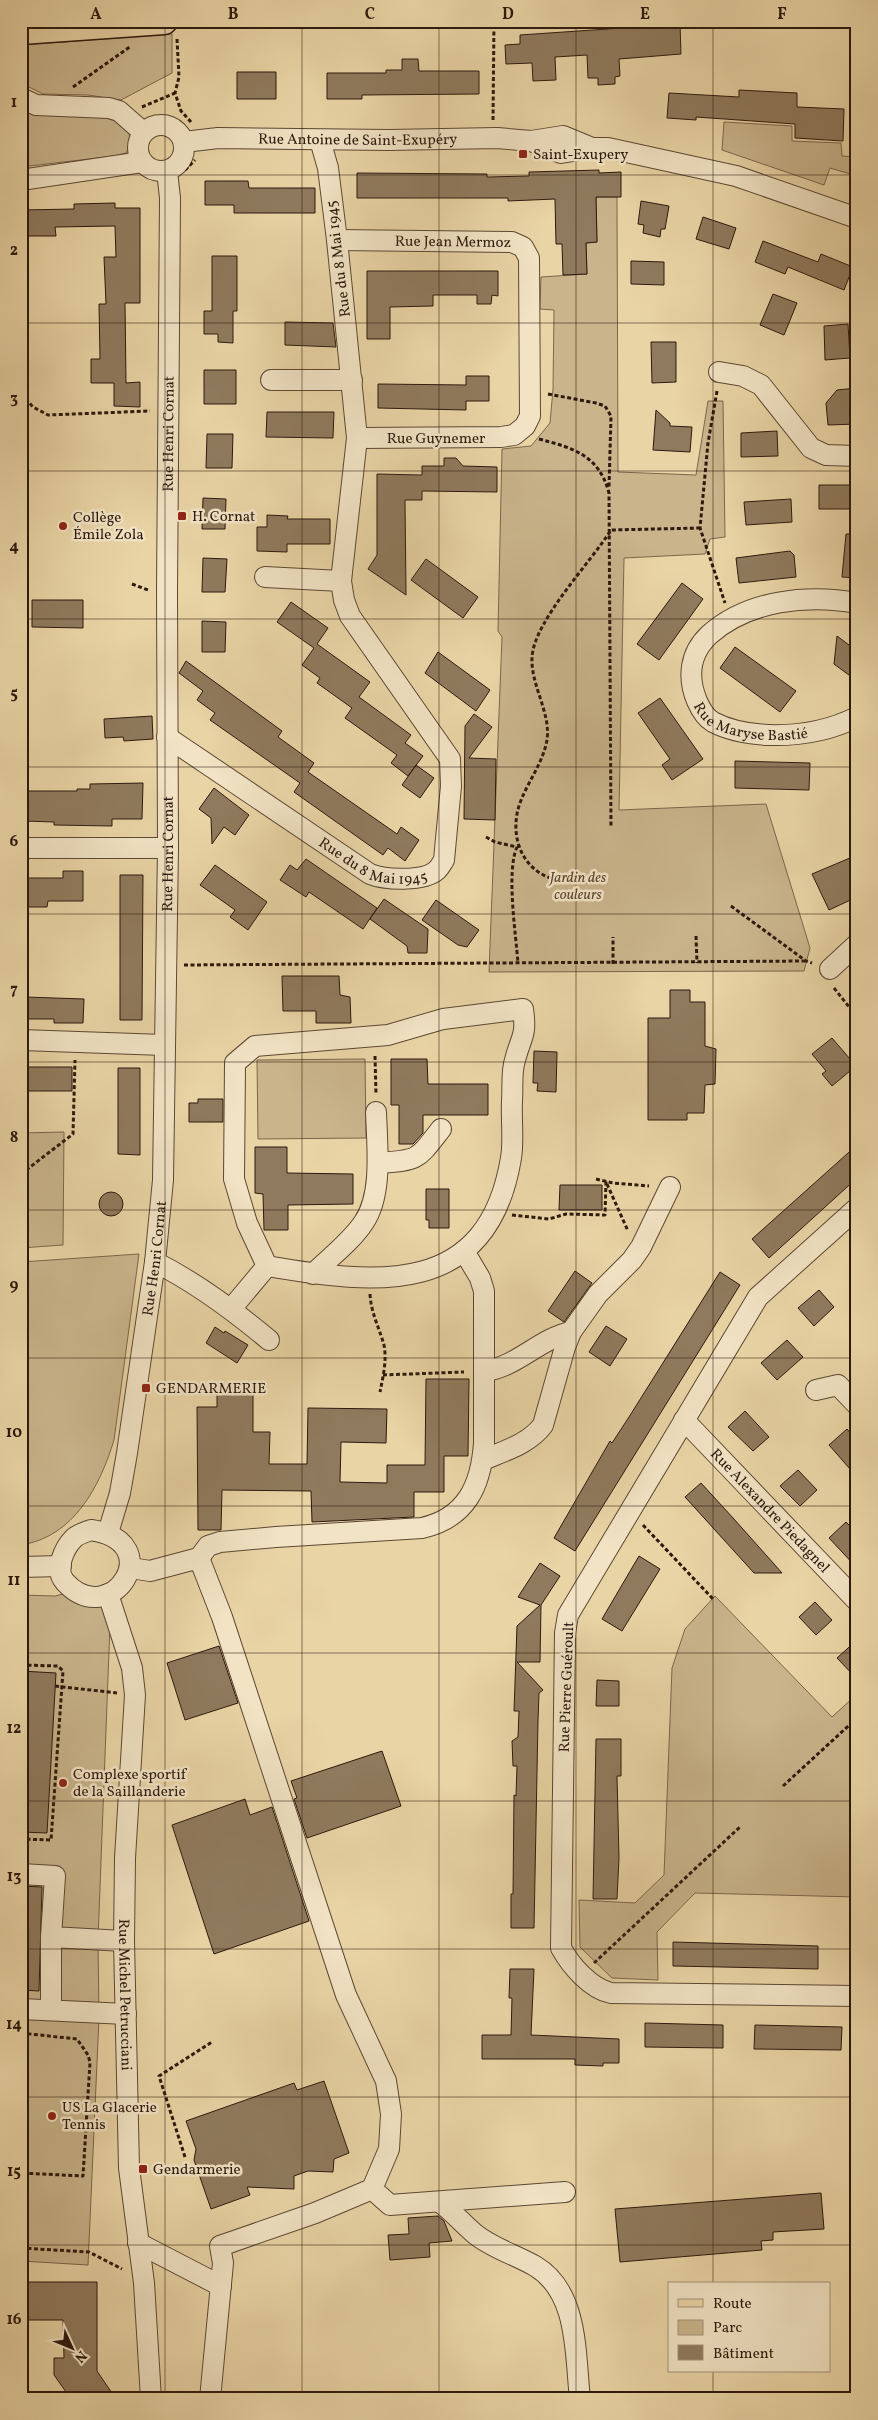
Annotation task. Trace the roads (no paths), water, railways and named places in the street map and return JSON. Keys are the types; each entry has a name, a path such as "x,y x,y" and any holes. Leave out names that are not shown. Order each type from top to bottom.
{"main road":[{"path":"21,31 167,26"}],"street":[{"path":"21,98 36,105 108,108 118,111 144,132"},
{"path":"163,124 177,130 191,142 179,163 168,171 154,170 142,162 138,147 144,132 149,127 163,124"},
{"name":"Rue Antoine de Saint-Exupéry","path":"191,142 218,138 320,140 497,138 531,141 563,136 592,148 608,148 709,169 857,218"},
{"name":"Rue du 8 Mai 1945","path":"167,737 370,874 382,879 428,875 438,870 444,860 451,786 450,759 350,616 344,600 341,581 357,438 337,240 328,168 320,140"},
{"path":"21,180 142,162"},
{"name":"Rue Henri Cornat","path":"108,1533 124,1470 155,1262 162,1180 168,848 170,198 168,171"},
{"name":"Rue Jean Mermoz","path":"337,240 512,242 522,247 529,258 530,416 525,426 514,434"},
{"path":"719,372 743,376 762,386 811,448 826,455 857,456"},
{"path":"271,380 352,380"},
{"name":"Rue Guynemer","path":"357,438 484,438 514,434"},
{"path":"265,577 341,581"},
{"name":"Rue Maryse Bastié","path":"857,603 817,599 781,602 753,608 731,620 709,636 696,651 690,668 691,688 700,707 711,720 733,731 788,735 821,730 857,717"},
{"path":"21,848 168,848"},
{"path":"830,969 857,944"},
{"path":"523,1009 526,1029 514,1060 511,1156 501,1195 494,1213 481,1234 455,1258 415,1274 400,1277 369,1279 313,1274 267,1266 246,1224 234,1178 235,1063 255,1046 388,1035 443,1019 523,1009"},
{"path":"21,1040 164,1045"},
{"path":"313,1274 357,1232 372,1207 378,1163 376,1112"},
{"path":"378,1163 412,1160 422,1154 441,1129"},
{"path":"483,1460 527,1440 536,1434 543,1425 564,1346 571,1332 598,1294 632,1260 641,1247 670,1187"},
{"name":"Rue Pierre Guéroult","path":"857,1208 758,1297 568,1615 565,1633 561,1948 567,1958 600,1990 611,1993 857,1996"},
{"path":"131,1568 150,1571 199,1558 208,1546 220,1542 276,1536 422,1528 432,1526 452,1517 468,1498 477,1482 483,1460 484,1291 480,1278 464,1251"},
{"path":"155,1262 180,1274 231,1309 269,1340"},
{"path":"231,1309 267,1266"},
{"path":"485,1371 498,1369 560,1335 571,1332"},
{"path":"816,1390 838,1385 857,1405"},
{"name":"Rue Alexandre Piedagnel","path":"684,1420 855,1596"},
{"path":"92,1530 108,1533 119,1540 128,1552 131,1568 123,1584 108,1594 89,1599 75,1593 62,1579 61,1566 64,1551 75,1536 92,1530"},
{"path":"199,1558 222,1617 346,1995 386,2081 391,2114 389,2149 372,2189 315,2213 220,2246 223,2263 210,2399"},
{"path":"21,1567 61,1566"},
{"name":"Rue Michel Petrucciani","path":"108,1594 132,1668 135,1695 124,1858 129,2168 143,2275 151,2399"},
{"path":"21,1874 55,1876 51,1937 51,2010"},
{"path":"51,1937 124,1942"},
{"path":"21,2009 126,2014"},
{"path":"372,2189 390,2206 564,2192"},
{"path":"441,2203 459,2217 475,2234 537,2267 552,2280 564,2299 572,2321 580,2399"},
{"path":"138,2243 221,2286"}],"place":[{"name":"Saint-Exupery","path":"523,154"},
{"name":"H. Cornat","path":"182,516"},
{"name":"Collège Émile Zola","path":"63,526"},
{"name":"GENDARMERIE","path":"146,1388"},
{"name":"Complexe sportif de la Saillanderie","path":"63,1783"},
{"name":"US La Glacerie Tennis","path":"52,2116"},
{"name":"Gendarmerie","path":"143,2169"}],"park label":[{"name":"Jardin des couleurs","path":"578,886"}]}
